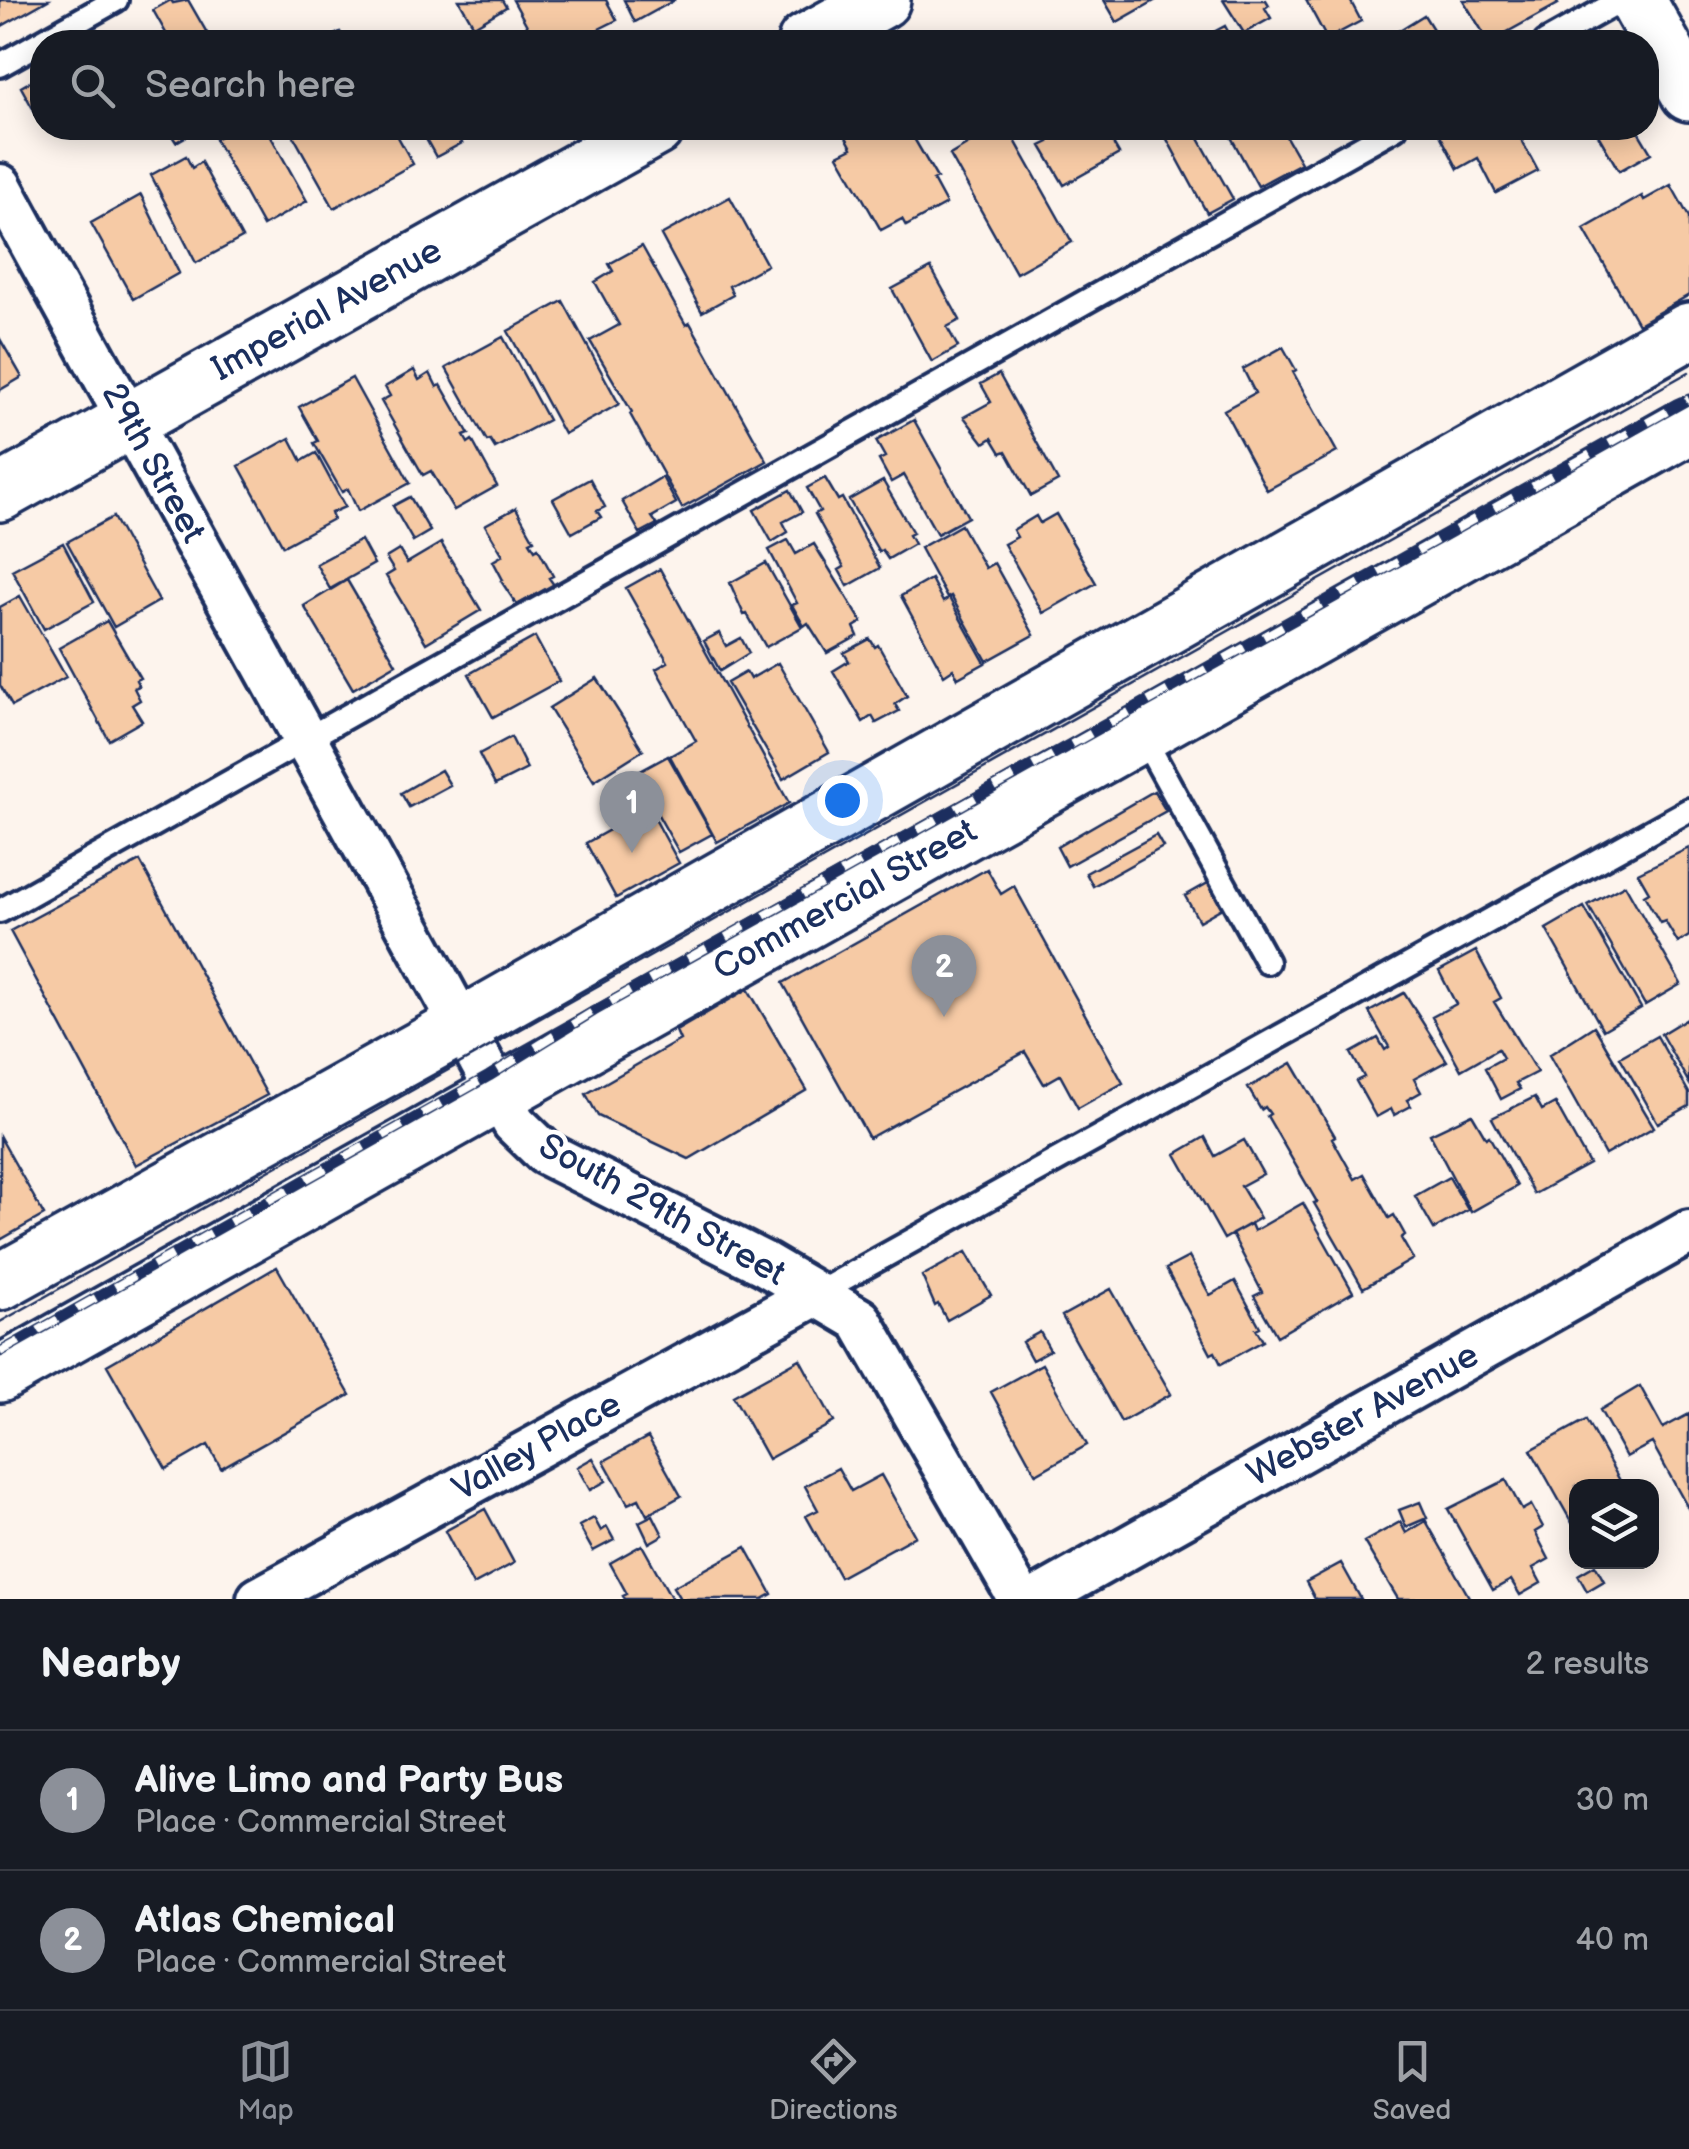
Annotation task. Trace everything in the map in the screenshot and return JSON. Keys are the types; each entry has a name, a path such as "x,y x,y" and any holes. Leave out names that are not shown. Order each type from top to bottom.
{"main road":[{"path":"828,30 882,0"},
{"path":"1637,0 1654,30"},
{"path":"1659,39 1689,93"},
{"name":"Imperial Avenue","path":"0,493 632,140"},
{"path":"0,1282 462,1026 1689,332"},
{"name":"Commercial Street","path":"0,1374 1689,426"}],"street":[{"name":"29th Street","path":"0,186 127,422 308,739"},
{"name":"South 29th Street","path":"308,739 514,1123 545,1154 765,1264 860,1320 1020,1599"},
{"name":"Webster Avenue","path":"1036,1599 1689,1232"},
{"name":"Valley Place","path":"259,1599 814,1295"}],"lane":[{"path":"62,30 116,0"},
{"path":"1567,30 1621,0"},
{"path":"0,64 30,47"},
{"path":"0,911 1373,140"},
{"path":"1141,733 1267,962"},
{"path":"814,1295 1689,810"}],"building":[{"path":"0,0 48,0 0,27"},
{"path":"171,0 188,0 205,30 164,30 153,10"},
{"path":"459,0 502,0 506,7 474,26"},
{"path":"513,0 606,0 617,20 600,30 529,30"},
{"path":"624,0 675,0 635,22"},
{"path":"1104,0 1156,0 1117,22"},
{"path":"1223,0 1266,0 1269,5 1265,8 1271,18 1242,30"},
{"path":"1306,0 1350,0 1361,21 1344,30 1322,30"},
{"path":"1463,0 1555,0 1558,4 1511,30 1482,30"},
{"path":"1424,15 1433,30 1400,30"},
{"path":"30,82 30,103 21,87"},
{"path":"216,140 273,140 307,201 263,226"},
{"path":"296,140 400,140 413,164 334,208"},
{"path":"427,140 460,140 462,143 436,157"},
{"path":"848,140 915,140 937,178 933,180 946,204 906,226 902,219 881,230 838,155 852,148"},
{"path":"975,140 1015,140 1072,242 1016,273 950,155"},
{"path":"1111,140 1119,154 1064,185 1041,146 1049,142"},
{"path":"1167,140 1200,140 1233,199 1207,213"},
{"path":"1233,140 1288,140 1301,163 1258,186"},
{"path":"1443,140 1521,140 1538,171 1496,193 1478,158 1458,169"},
{"path":"1601,140 1643,140 1651,153 1619,171"},
{"path":"186,156 192,168 201,162 242,238 196,263 151,175"},
{"path":"1671,185 1689,217 1689,295 1638,324 1584,229 1642,196 1644,200"},
{"path":"141,195 179,273 133,299 91,223"},
{"path":"730,197 767,265 729,286 733,295 702,312 661,235"},
{"path":"642,246 767,461 682,508 590,341 619,325 595,282 613,271 609,264"},
{"path":"931,268 960,320 947,327 958,347 932,362 892,289"},
{"path":"563,301 619,404 564,434 508,331"},
{"path":"503,337 548,420 495,448 487,441 446,368"},
{"path":"0,339 22,377 0,390"},
{"path":"1283,347 1337,452 1267,490 1224,410 1255,393 1243,369"},
{"path":"414,370 419,380 430,373 437,387 441,385 469,434 464,436 468,443 472,440 497,486 454,510 431,471 423,475 381,401 390,396 385,387"},
{"path":"999,374 1058,481 1031,496 1006,451 1001,453 992,438 984,443 964,417 991,402 981,384"},
{"path":"352,378 410,483 358,511 348,489 342,492 314,443 318,441 299,407"},
{"path":"914,420 968,517 937,534 904,475 891,482 879,460 885,457 876,441"},
{"path":"290,438 302,461 316,453 345,507 331,513 333,519 283,546 239,466"},
{"path":"662,477 676,503 652,517 657,524 640,533 622,501"},
{"path":"825,478 838,500 842,498 880,568 848,586 839,570 844,567 815,514 820,511 807,488"},
{"path":"590,479 605,507 597,511 601,517 572,533 553,499"},
{"path":"883,481 913,533 909,535 914,544 888,559 882,550 879,552 849,500"},
{"path":"790,490 802,512 783,522 788,532 772,542 754,510"},
{"path":"410,497 430,531 413,541 393,506"},
{"path":"516,508 534,540 530,542 535,550 538,548 553,576 549,578 554,585 517,605 493,561 503,555 485,525"},
{"path":"1056,514 1096,583 1043,613 1004,544 1017,537 1013,530 1036,516 1040,523"},
{"path":"113,517 159,601 114,627 67,542"},
{"path":"961,525 985,568 994,563 1034,635 987,661 920,548"},
{"path":"361,540 374,564 330,589 316,564"},
{"path":"788,540 796,554 814,544 862,622 854,627 858,636 827,653 792,605 797,603 769,550"},
{"path":"63,543 94,602 44,629 12,570"},
{"path":"441,543 481,610 426,643 386,576 394,571 386,558 399,550 407,563"},
{"path":"766,563 802,627 766,647 747,614 744,615 730,583"},
{"path":"660,569 789,803 717,842 670,756 696,741 656,669 668,662 626,588"},
{"path":"931,579 943,602 949,598 985,663 958,678 953,669 944,675 901,596"},
{"path":"347,580 396,664 353,689 304,606"},
{"path":"20,596 66,677 12,706 0,685 0,607"},
{"path":"107,621 140,678 136,680 139,686 134,688 140,700 132,705 142,721 109,740 59,648"},
{"path":"719,633 726,646 741,638 749,653 720,671 704,641"},
{"path":"535,637 559,681 493,717 469,674"},
{"path":"870,639 875,647 878,645 907,696 895,704 899,711 876,723 872,716 863,722 833,671 849,661 844,653"},
{"path":"778,663 829,752 783,779 727,683 746,672 750,679"},
{"path":"597,678 643,750 594,781 549,708"},
{"path":"511,737 527,769 495,785 479,754"},
{"path":"668,756 712,834 679,852 635,774"},
{"path":"441,770 450,785 409,807 401,793"},
{"path":"1154,791 1166,811 1067,866 1057,847"},
{"path":"649,808 679,863 616,898 586,843"},
{"path":"1156,835 1163,847 1093,886 1086,873"},
{"path":"1689,848 1689,936 1678,943 1665,921 1660,923 1644,895 1649,892 1638,873"},
{"path":"140,861 267,1095 136,1165 10,931"},
{"path":"987,869 1001,894 1014,886 1123,1083 1078,1108 1060,1075 1044,1084 1025,1052 869,1138 783,983"},
{"path":"1208,883 1222,908 1199,921 1185,896"},
{"path":"1625,885 1681,984 1645,1005 1588,905"},
{"path":"1584,907 1641,1008 1603,1030 1546,929"},
{"path":"1476,951 1501,998 1494,1002 1537,1072 1516,1083 1520,1089 1501,1099 1485,1068 1503,1058 1498,1049 1461,1070 1432,1017 1456,1004 1439,971"},
{"path":"748,989 807,1090 689,1159 598,1116 586,1094 680,1040 676,1031"},
{"path":"1404,993 1447,1061 1414,1079 1421,1092 1407,1100 1411,1106 1394,1115 1391,1109 1376,1117 1356,1081 1364,1077 1351,1053 1378,1038 1385,1050 1389,1047 1369,1012"},
{"path":"1689,1017 1689,1083 1661,1034"},
{"path":"1594,1026 1654,1127 1605,1155 1549,1055"},
{"path":"1657,1036 1689,1093 1689,1106 1658,1123 1620,1057"},
{"path":"1292,1063 1355,1179 1364,1174 1389,1218 1394,1215 1413,1259 1363,1288 1267,1116 1270,1114 1265,1107 1261,1110 1248,1088"},
{"path":"1535,1097 1542,1110 1555,1103 1589,1164 1534,1194 1492,1118"},
{"path":"1472,1114 1517,1186 1471,1212 1430,1134"},
{"path":"0,1137 44,1215 0,1240"},
{"path":"1205,1137 1215,1156 1244,1140 1263,1174 1241,1186 1260,1218 1224,1239 1176,1154"},
{"path":"1449,1177 1468,1210 1434,1229 1415,1196"},
{"path":"1303,1203 1353,1292 1277,1336 1254,1296 1262,1292 1232,1234 1251,1224 1254,1231"},
{"path":"966,1252 991,1295 947,1320 938,1304 935,1306 922,1276"},
{"path":"1189,1257 1210,1295 1235,1281 1260,1327 1256,1329 1263,1341 1221,1364 1215,1352 1211,1354 1166,1269"},
{"path":"277,1267 350,1395 221,1468 208,1445 166,1469 107,1365"},
{"path":"1111,1289 1171,1394 1121,1422 1062,1316"},
{"path":"1040,1332 1050,1350 1032,1360 1022,1342"},
{"path":"800,1359 834,1422 768,1459 733,1396"},
{"path":"1042,1364 1087,1445 1036,1474 991,1392"},
{"path":"1640,1386 1663,1428 1689,1414 1689,1510 1652,1443 1626,1457 1600,1410"},
{"path":"1586,1420 1619,1479 1569,1479 1569,1518 1531,1450"},
{"path":"648,1437 681,1496 647,1515 639,1499 628,1504 604,1461"},
{"path":"593,1458 606,1481 590,1490 577,1467"},
{"path":"838,1468 851,1491 881,1475 915,1536 840,1577 806,1516 818,1510 805,1486"},
{"path":"1506,1480 1522,1510 1531,1505 1543,1527 1535,1532 1549,1559 1533,1568 1541,1583 1520,1595 1511,1580 1493,1590 1448,1509"},
{"path":"1420,1502 1427,1518 1406,1527 1399,1510"},
{"path":"485,1509 514,1563 473,1585 445,1531"},
{"path":"653,1515 663,1535 649,1543 639,1522"},
{"path":"594,1518 601,1531 607,1527 614,1540 593,1551 579,1526"},
{"path":"1426,1521 1467,1599 1398,1599 1364,1542 1400,1522 1406,1533"},
{"path":"642,1545 672,1599 623,1596 627,1594 610,1563"},
{"path":"746,1547 772,1594 763,1599 680,1599 673,1587"},
{"path":"1341,1563 1361,1599 1315,1599 1306,1582"},
{"path":"1597,1569 1604,1581 1587,1591 1578,1575"}],"tram line":[{"path":"0,1322 1689,372"}],"railway":[{"path":"0,1352 489,1076 594,1011 1689,399"}],"place":[{"name":"Alive Limo and Party Bus","path":"632,853"},
{"name":"Atlas Chemical","path":"944,1017"}]}
